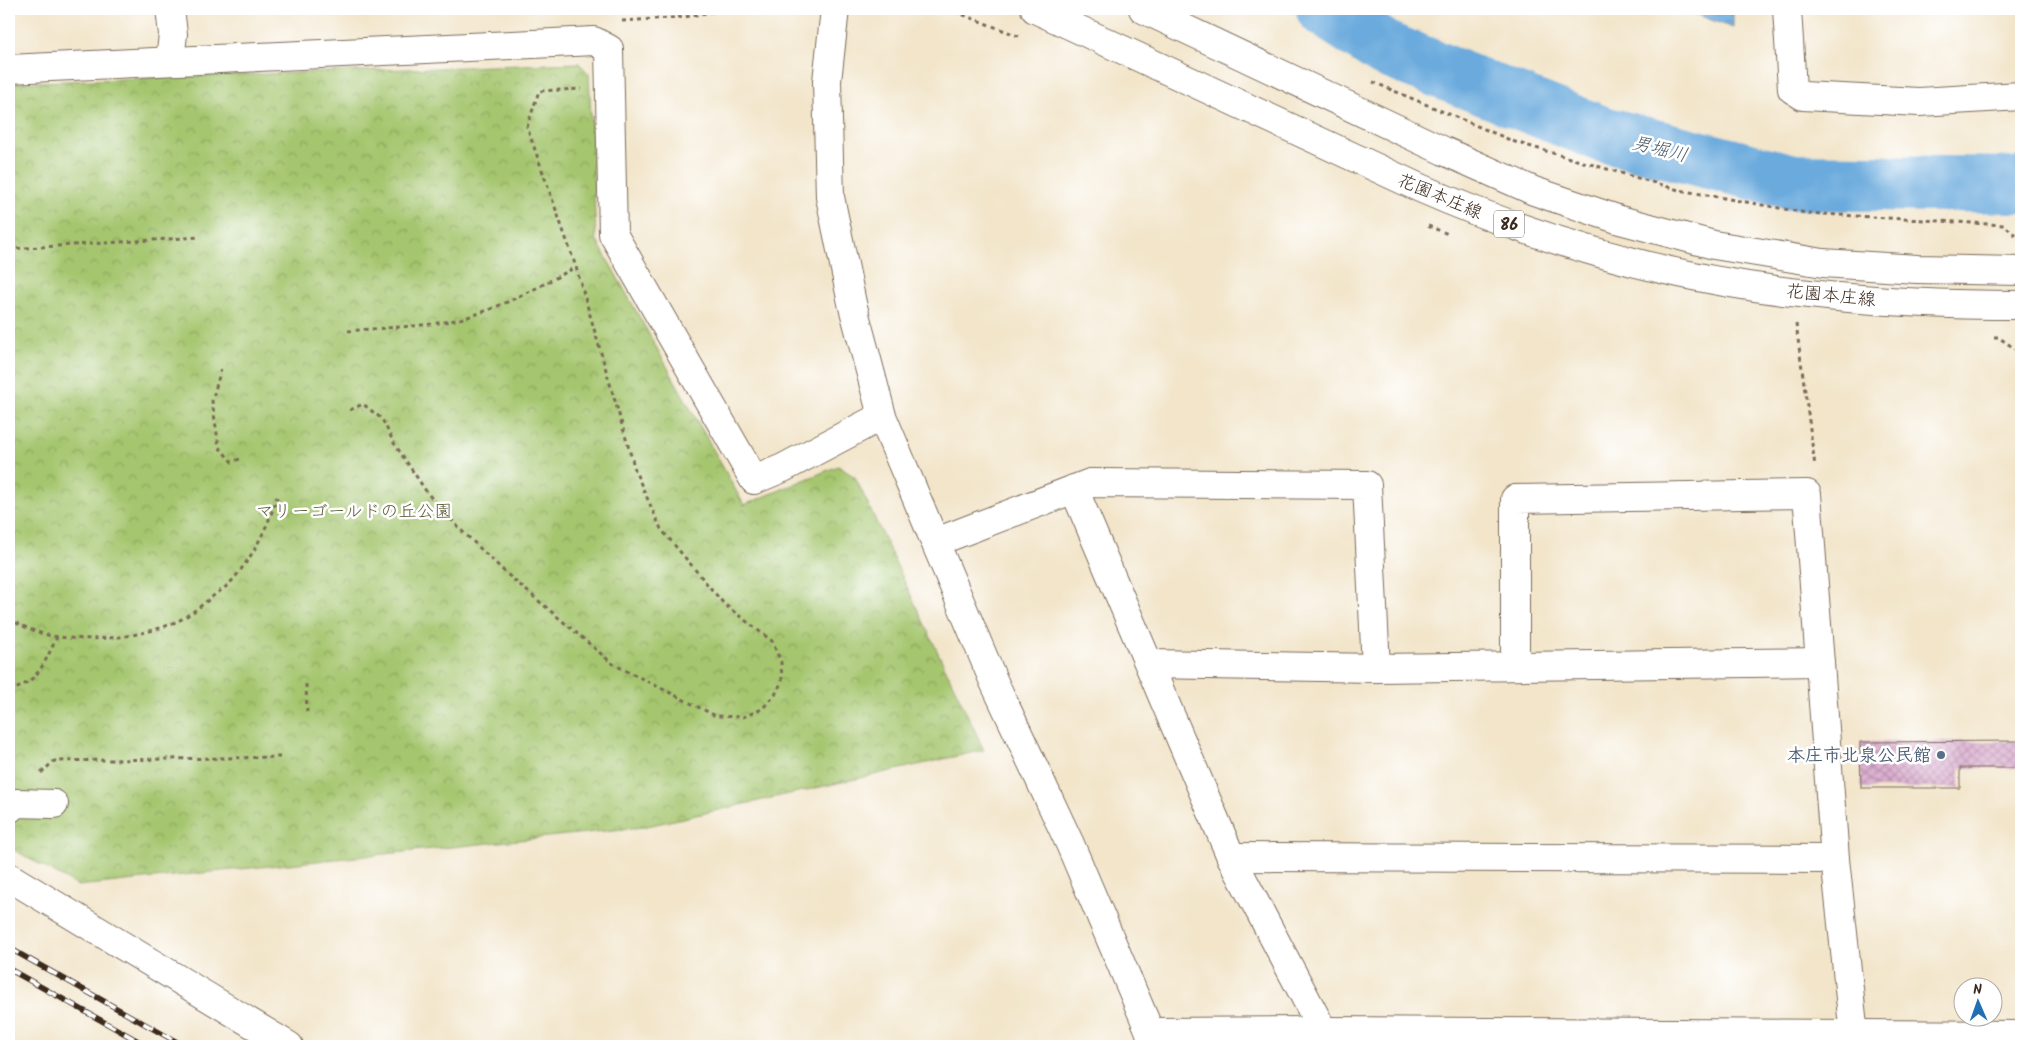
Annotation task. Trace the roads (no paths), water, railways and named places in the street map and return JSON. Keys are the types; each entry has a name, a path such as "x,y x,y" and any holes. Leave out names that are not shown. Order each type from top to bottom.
{"street":[{"path":"835,9 827,81 830,197 852,303 882,416 994,682 1070,844 1151,1039 1323,1031 1540,1040 1854,1035 2021,1035"},
{"name":"花園本庄線","path":"1035,9 1420,188 1500,221 1570,245 1650,266 1726,282 1809,294 1909,302 2021,305"},
{"name":"花園本庄線","path":"1143,9 1435,147 1534,191 1620,220 1714,245 1823,263 1916,269 2021,271"},
{"path":"1787,9 1792,89 1802,96 1919,102 2021,96"},
{"path":"170,61 172,22"},
{"path":"9,69 594,41 609,49 613,234 754,480 783,468 882,416"},
{"path":"936,542 1090,483 1368,484 1376,668"},
{"path":"1074,488 1231,857 1323,1031"},
{"path":"1515,666 1515,499 1807,494 1835,858 1854,1035"},
{"path":"1150,664 1376,668 1820,662"},
{"path":"9,809 16,803 54,804"},
{"path":"1231,857 1835,858"},
{"path":"9,877 289,1046"}],"water":[{"path":"1682,9 1733,9 1733,28"}],"waterway":[{"name":"男堀川","path":"1324,9 1385,49 1602,134 1793,182 2021,185"}],"railway":[{"path":"9,948 184,1046"},
{"path":"9,969 147,1046"}],"place":[{"name":"本庄市北泉公民館","path":"1941,755"}],"park label":[{"name":"マリーゴールドの丘公園","path":"354,511"}]}
